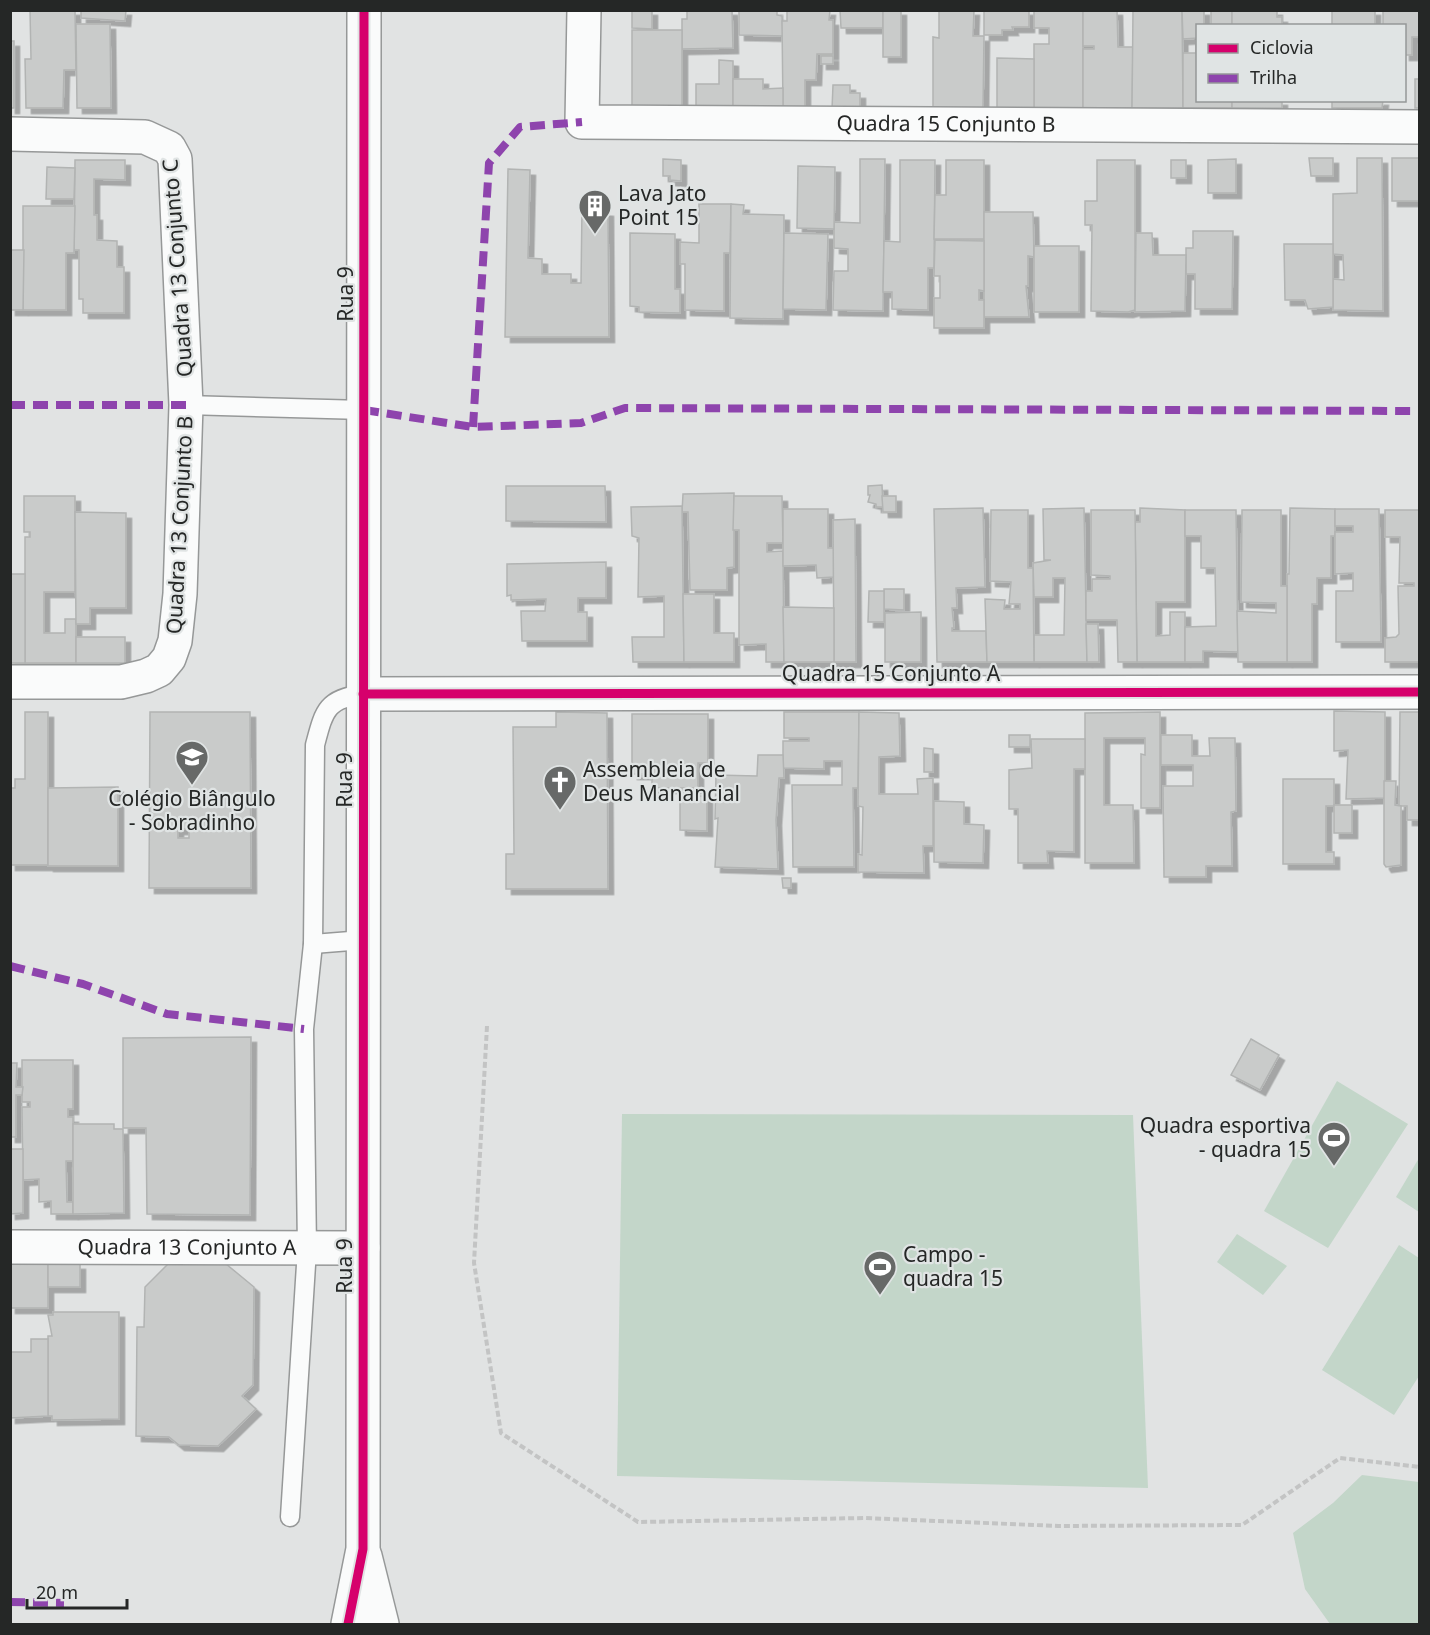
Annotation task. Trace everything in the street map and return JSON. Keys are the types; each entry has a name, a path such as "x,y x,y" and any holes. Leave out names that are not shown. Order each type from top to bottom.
{"street":[{"name":"Rua 9","path":"363,1549 364,10"},
{"name":"Quadra 15 Conjunto B","path":"584,10 582,122 1419,127"},
{"name":"Quadra 13 Conjunto C","path":"10,134 145,136 169,148 175,159 186,405"},
{"name":"Quadra 13 Conjunto B","path":"10,682 121,682 152,673 169,658 175,641 180,594 186,405"},
{"name":"Quadra 15 Conjunto A","path":"363,694 1419,692"},
{"name":"Quadra 13 Conjunto A","path":"10,1247 363,1248"},
{"path":"348,1624 363,1549"},
{"path":"363,1549 382,1624"}],"lane":[{"path":"186,405 364,410"},
{"path":"290,1517 306,1249 304,1029 313,945 315,745 324,714 331,704 342,697 363,694"},
{"path":"313,945 363,940"}],"path":[{"path":"487,1026 474,1263 501,1433 638,1522 866,1518 1058,1526 1242,1525 1340,1458 1419,1467"}],"green space":[{"name":"Quadra esportiva - quadra 15","path":"1337,1081 1408,1124 1328,1248 1264,1211"},
{"name":"Campo - quadra 15","path":"622,1114 1133,1115 1148,1488 617,1476"},
{"path":"1419,1158 1419,1212 1396,1197"},
{"path":"1237,1234 1287,1266 1263,1295 1217,1262"},
{"path":"1399,1245 1419,1258 1419,1376 1394,1415 1322,1370"},
{"path":"1362,1475 1419,1482 1419,1624 1330,1624 1305,1589 1293,1533 1333,1503"}],"building":[{"path":"30,10 75,10 76,70 64,70 63,108 26,108 25,59 31,59"},
{"path":"81,10 126,10 125,21 81,18"},
{"path":"632,10 652,10 652,29 632,28"},
{"path":"687,10 732,10 733,48 682,49 682,19 687,19"},
{"path":"739,10 777,10 777,15 782,16 783,36 739,35"},
{"path":"787,10 830,10 829,20 833,20 833,54 817,54 816,80 805,80 805,109 783,109 782,21 787,21"},
{"path":"840,10 883,10 883,28 841,28"},
{"path":"883,10 901,10 901,57 883,57"},
{"path":"939,10 974,10 973,36 984,36 983,109 933,109 933,37 939,38"},
{"path":"984,10 1029,10 1029,27 1012,27 1013,30 1002,30 1002,35 984,35"},
{"path":"1034,10 1083,10 1083,108 1034,109 1034,44 1049,44 1049,28 1034,28"},
{"path":"1083,10 1117,10 1118,47 1133,47 1132,108 1083,108 1083,49 1094,49 1094,46 1083,46"},
{"path":"1133,10 1182,10 1183,108 1132,108"},
{"path":"1182,10 1204,10 1204,24 1196,24 1196,38 1183,39"},
{"path":"1211,10 1232,10 1232,24 1211,24"},
{"path":"1235,10 1277,10 1277,17 1282,17 1282,24 1232,24 1232,12"},
{"path":"1332,10 1375,10 1375,24 1332,24"},
{"path":"1383,10 1420,10 1420,37 1412,37 1412,55 1406,55 1406,24 1383,24"},
{"path":"76,24 110,24 111,108 77,108"},
{"path":"632,30 682,30 682,109 632,109"},
{"path":"10,41 14,41 14,108 10,108"},
{"path":"1183,53 1196,53 1196,102 1232,102 1232,108 1183,108"},
{"path":"821,56 833,56 833,64 821,64"},
{"path":"997,58 1034,59 1034,109 997,108"},
{"path":"719,60 733,61 733,109 696,109 696,84 719,84"},
{"path":"733,79 763,79 763,89 783,88 783,109 733,109"},
{"path":"1415,79 1420,79 1420,108 1415,108"},
{"path":"833,85 850,85 850,93 860,93 860,109 832,109"},
{"path":"1232,102 1282,102 1282,108 1232,108"},
{"path":"1332,102 1383,102 1382,108 1332,108"},
{"path":"1309,158 1333,158 1333,176 1311,176"},
{"path":"1357,158 1382,158 1383,311 1333,310 1333,279 1344,280 1343,255 1333,254 1333,194 1357,193"},
{"path":"1392,158 1420,158 1420,201 1392,201"},
{"path":"663,159 681,160 681,181 670,180 670,176 663,176"},
{"path":"860,159 885,159 883,311 833,310 834,271 848,271 848,249 834,248 834,222 860,223"},
{"path":"1236,159 1236,193 1208,193 1208,160"},
{"path":"75,160 125,160 125,180 94,179 97,240 117,241 117,267 124,267 124,313 83,313 83,299 79,299 79,250 74,250"},
{"path":"900,160 935,160 934,268 928,268 928,310 892,309 892,292 883,292 884,241 900,242"},
{"path":"946,160 984,160 984,239 934,239 935,195 946,195"},
{"path":"1097,160 1135,160 1135,310 1128,312 1091,311 1092,225 1085,225 1085,201 1097,201"},
{"path":"1171,160 1186,160 1186,178 1171,178"},
{"path":"798,166 835,167 834,229 797,228"},
{"path":"47,167 75,168 74,199 46,199"},
{"name":"Lava Jato Point 15","path":"508,169 530,170 528,258 542,259 542,274 571,274 571,283 581,283 582,209 608,211 609,337 505,337"},
{"path":"699,204 731,204 730,253 724,253 724,311 685,310 685,264 680,264 680,242 699,243"},
{"path":"731,204 744,205 743,214 784,215 783,319 730,318"},
{"path":"23,206 75,206 74,253 66,253 66,310 23,310"},
{"path":"984,212 1033,212 1034,257 1028,256 1028,286 1026,286 1029,317 984,317"},
{"path":"1193,231 1233,231 1232,309 1195,309 1195,274 1186,274 1186,248 1193,248"},
{"path":"630,233 675,234 675,289 680,289 680,313 639,312 639,307 630,306"},
{"path":"784,233 828,234 826,310 783,309"},
{"path":"1136,233 1152,233 1153,255 1186,255 1185,311 1135,312"},
{"path":"935,240 984,241 984,291 979,290 979,300 984,300 984,328 934,328 934,298 940,298 940,276 934,276"},
{"path":"1284,244 1333,244 1333,307 1308,309 1305,300 1285,300"},
{"path":"1034,246 1079,246 1079,312 1034,312"},
{"path":"10,250 24,250 23,310 10,310"},
{"path":"882,485 883,507 876,507 876,504 868,502 870,495 868,495 868,486"},
{"path":"506,486 605,486 606,522 506,521"},
{"path":"734,493 734,567 727,568 727,590 690,590 688,512 682,512 683,494"},
{"path":"24,496 75,496 75,592 44,592 44,633 65,633 65,619 76,619 76,663 25,663 25,537 30,537 30,532 24,532"},
{"path":"734,496 782,496 783,543 767,543 767,552 783,551 784,662 766,662 766,644 739,645 739,530 733,530"},
{"path":"882,496 896,496 896,512 883,512"},
{"path":"682,506 684,662 633,662 632,637 664,637 664,596 638,597 639,538 632,536 631,507"},
{"path":"983,508 985,587 956,588 957,608 952,608 954,628 952,631 986,631 987,662 937,662 934,509"},
{"path":"1084,508 1087,662 1034,662 1034,635 1064,635 1065,578 1053,578 1053,597 1034,597 1033,563 1051,560 1044,560 1043,509"},
{"path":"1140,508 1185,510 1185,602 1156,602 1156,636 1170,635 1170,612 1185,612 1185,662 1137,662 1135,522 1140,522"},
{"path":"1290,508 1335,509 1335,536 1331,536 1331,578 1317,578 1317,604 1312,604 1312,662 1287,662"},
{"path":"783,509 828,509 828,548 834,548 834,577 817,578 816,565 783,566"},
{"path":"1335,509 1379,509 1381,642 1336,642 1336,591 1353,591 1353,573 1335,574 1335,532 1353,532 1353,526 1335,526"},
{"path":"991,510 1028,510 1028,568 1033,568 1034,662 987,662 985,599 1005,600 1004,609 1020,609 1020,604 1009,604 1011,582 990,581"},
{"path":"1091,510 1135,510 1137,662 1118,662 1117,620 1086,620 1086,591 1092,591 1092,579 1110,579 1110,576 1091,575"},
{"path":"1185,510 1236,510 1238,652 1203,651 1203,662 1185,662 1185,627 1216,626 1215,568 1201,568 1201,536 1185,536"},
{"path":"1242,510 1281,510 1281,586 1287,586 1287,662 1238,662 1237,611 1276,613 1276,603 1241,602"},
{"path":"1385,510 1420,510 1420,662 1385,662 1385,638 1396,637 1399,634 1398,586 1414,586 1414,583 1399,583 1400,537 1385,537"},
{"path":"75,512 126,513 126,608 90,608 90,624 76,624"},
{"path":"855,519 856,662 834,662 833,520"},
{"path":"606,562 606,598 578,598 578,612 587,612 587,641 522,641 521,611 545,611 546,599 511,600 511,595 507,596 507,564"},
{"path":"10,574 25,574 25,663 10,663"},
{"path":"884,589 904,589 904,610 884,609"},
{"path":"869,591 884,591 884,622 868,622"},
{"path":"683,594 714,594 714,633 734,633 734,662 684,662"},
{"path":"783,607 834,608 834,662 784,662"},
{"path":"921,612 921,662 885,662 885,613"},
{"path":"1086,624 1098,624 1099,662 1087,662"},
{"path":"76,637 125,637 125,663 76,663"},
{"path":"1334,711 1385,712 1385,798 1346,799 1348,750 1334,751"},
{"path":"25,712 48,712 48,865 10,865 10,788 15,788 15,779 25,779"},
{"name":"Colégio Biângulo - Sobradinho","path":"150,712 250,712 251,888 149,888","holes":["178,829 189,829 189,838 178,838"]},
{"name":"Assembleia de Deus Manancial","path":"556,712 607,713 608,889 506,889 506,854 514,854 513,727 556,727"},
{"path":"784,712 859,712 858,788 853,788 854,867 793,867 792,785 842,785 842,761 824,761 824,769 783,768 783,741 809,741 809,738 784,738"},
{"path":"859,712 899,713 900,756 879,757 879,794 918,794 917,779 933,778 933,846 923,846 924,873 858,872 858,854 862,855 863,807 858,806"},
{"path":"1160,712 1160,808 1141,808 1141,754 1145,755 1145,738 1104,738 1104,805 1133,805 1134,863 1085,863 1085,713"},
{"path":"1400,712 1420,712 1420,820 1407,820 1407,806 1399,806"},
{"path":"632,714 708,714 708,763 698,763 698,788 652,788 652,774 632,774"},
{"path":"1009,735 1030,735 1030,747 1009,747"},
{"path":"1161,735 1192,735 1192,756 1210,756 1209,738 1235,738 1236,811 1231,812 1232,866 1206,866 1206,877 1164,877 1163,786 1193,786 1193,765 1161,765"},
{"path":"1031,739 1085,739 1085,769 1074,769 1074,852 1047,851 1048,863 1018,863 1018,809 1009,809 1009,770 1032,768"},
{"path":"924,748 933,749 933,772 924,772"},
{"path":"758,755 783,755 784,778 779,778 776,820 778,869 715,867 718,818 715,819 716,775 757,776"},
{"path":"1283,779 1334,779 1334,806 1326,806 1326,852 1334,852 1334,864 1283,864"},
{"path":"1384,781 1396,781 1395,805 1401,806 1401,865 1386,867 1384,864"},
{"path":"118,787 118,866 48,866 48,788"},
{"path":"680,796 707,796 707,831 680,830"},
{"path":"934,801 964,802 964,824 984,825 983,863 934,862"},
{"path":"1334,805 1352,805 1352,833 1334,833"},
{"path":"782,878 791,878 791,888 783,888"},
{"path":"251,1037 250,1215 147,1214 146,1128 123,1128 123,1038"},
{"path":"1251,1039 1279,1055 1260,1090 1231,1075"},
{"path":"22,1060 73,1060 73,1109 68,1109 68,1117 73,1117 73,1161 66,1161 67,1202 73,1202 73,1214 51,1214 51,1201 39,1202 39,1179 23,1180 22,1107 30,1107 30,1102 22,1102"},
{"path":"10,1063 17,1063 16,1087 23,1087 22,1095 16,1095 16,1137 10,1137"},
{"path":"73,1124 114,1124 114,1129 123,1129 124,1213 73,1214"},
{"path":"10,1149 23,1149 23,1213 10,1214"},
{"path":"10,1264 48,1264 48,1308 10,1308"},
{"path":"48,1264 80,1264 80,1287 48,1287"},
{"path":"168,1264 226,1264 254,1287 253,1385 242,1396 256,1409 218,1446 179,1445 169,1437 136,1436 137,1327 144,1327 145,1287"},
{"path":"53,1312 119,1312 119,1419 52,1420 52,1416 48,1416 48,1336 52,1336 48,1315 53,1315"},
{"path":"31,1339 48,1339 48,1416 10,1418 10,1352 31,1352"}],"marked path":[{"path":"473,427 489,163 520,127 582,122"},
{"path":"10,405 186,405"},
{"path":"364,410 473,427 581,423 625,408 1420,411"},
{"path":"10,966 83,984 167,1014 304,1029"},
{"path":"10,1602 64,1603"}],"cycle path":[{"path":"348,1624 363,1549 364,10"},
{"path":"363,694 1420,692"}],"place":[{"name":"Lava Jato Point 15","path":"595,235"},
{"name":"Colégio Biângulo - Sobradinho","path":"192,786"},
{"name":"Assembleia de Deus Manancial","path":"560,811"},
{"name":"Quadra esportiva - quadra 15","path":"1334,1167"},
{"name":"Campo - quadra 15","path":"880,1296"}]}
